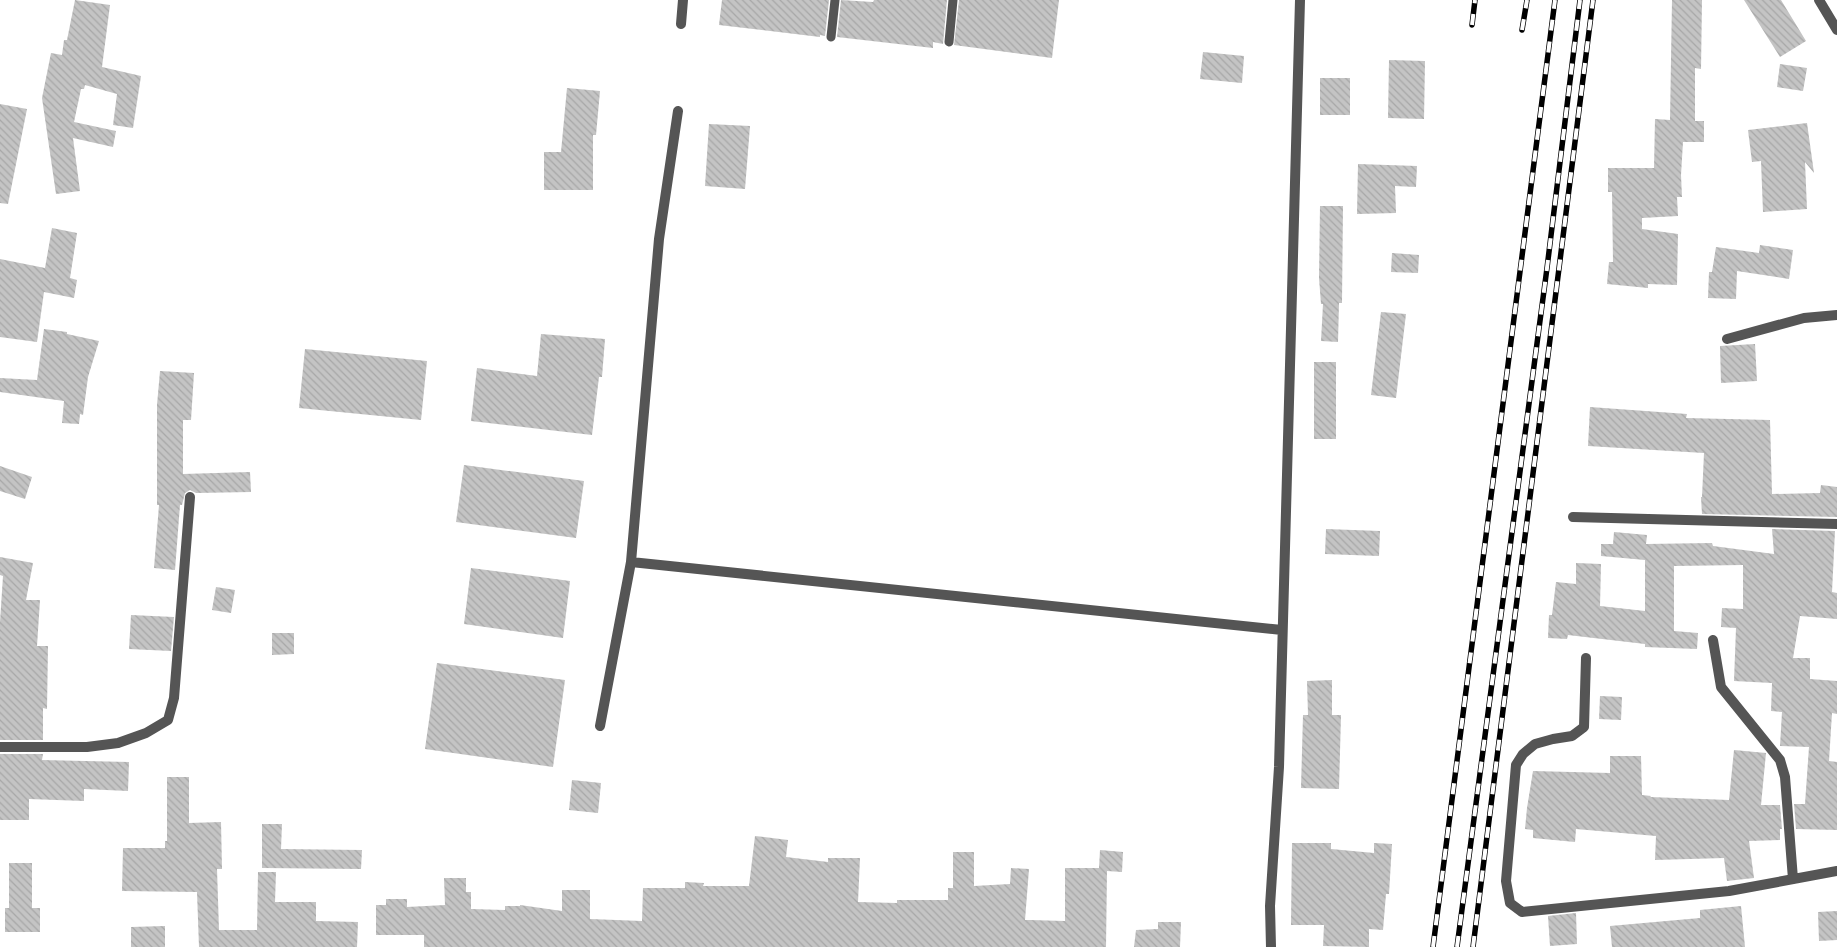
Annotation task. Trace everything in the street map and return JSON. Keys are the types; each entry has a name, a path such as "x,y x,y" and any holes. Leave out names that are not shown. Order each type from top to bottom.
{"street":[{"path":"681,24 683,0"},
{"path":"1272,947 1270,906 1279,767 1300,0"},
{"path":"1819,0 1837,30"},
{"path":"600,726 631,562 659,240 678,111"},
{"path":"1727,339 1804,318 1837,315"},
{"path":"0,746 87,746 118,743 146,733 168,720 174,698 190,497"},
{"path":"1573,517 1837,524"},
{"path":"631,562 1282,630"},
{"path":"1713,640 1721,687 1780,760 1785,777 1793,879"},
{"path":"1586,658 1584,727 1572,736 1535,744 1523,754 1516,766 1506,880 1510,903 1522,912 1728,891 1837,871"}],"lane":[{"path":"831,37 835,0"},
{"path":"949,42 953,0"}],"building":[{"path":"75,0 110,5 102,67 141,76 133,128 113,125 117,94 85,85 84,89 81,89 74,122 116,131 113,147 73,138 80,191 56,194 42,98 51,53 62,55 64,40 67,40"},
{"path":"722,0 829,0 825,36 820,35 820,37 719,25"},
{"path":"841,0 873,2 874,0 947,0 943,44 933,42 933,48 837,37"},
{"path":"959,0 1059,0 1052,58 954,45"},
{"path":"1672,0 1702,0 1701,69 1695,68 1695,121 1704,121 1704,142 1683,142 1682,197 1677,197 1678,216 1642,218 1642,229 1678,234 1677,285 1648,284 1648,288 1607,284 1609,262 1613,262 1612,192 1608,192 1608,168 1654,168 1655,119 1670,120"},
{"path":"1744,0 1781,0 1806,41 1780,57"},
{"path":"1203,52 1244,56 1242,83 1200,79"},
{"path":"1389,60 1425,61 1424,119 1388,118"},
{"path":"1780,64 1807,68 1803,91 1777,87"},
{"path":"1320,78 1350,78 1350,115 1320,115"},
{"path":"567,88 600,91 596,135 593,135 593,190 544,190 544,152 561,152"},
{"path":"0,104 27,109 8,204 0,203"},
{"path":"1807,123 1814,173 1805,162 1807,209 1763,212 1761,161 1752,162 1748,130"},
{"path":"709,124 750,126 745,189 705,186"},
{"path":"1358,164 1417,166 1416,187 1395,186 1396,213 1357,214"},
{"path":"1320,206 1343,206 1342,303 1339,303 1338,342 1321,341 1323,304 1321,304 1319,278"},
{"path":"52,228 77,233 70,278 77,280 74,298 44,292 37,342 0,337 0,259 45,268"},
{"path":"1760,245 1793,250 1789,279 1737,271 1736,299 1708,298 1709,272 1712,272 1716,247 1759,253"},
{"path":"1392,253 1419,255 1418,273 1391,272"},
{"path":"1381,312 1406,314 1396,398 1371,395"},
{"path":"44,329 67,332 67,334 99,341 88,377 83,415 80,414 79,424 62,423 64,401 0,392 0,378 37,380"},
{"path":"541,334 605,339 602,377 599,377 592,435 471,421 477,368 537,376"},
{"path":"1755,344 1757,381 1721,383 1720,346"},
{"path":"305,349 427,361 421,420 299,408"},
{"path":"1314,362 1336,362 1336,439 1314,439"},
{"path":"160,371 194,373 191,420 183,420 183,474 250,472 251,492 196,493 190,490 185,493 182,505 180,505 175,570 154,568 159,505 157,505 157,405"},
{"path":"1590,407 1687,414 1686,418 1770,420 1772,494 1820,493 1821,485 1837,487 1837,517 1702,514 1701,497 1704,453 1588,446"},
{"path":"464,465 584,481 576,538 456,522"},
{"path":"0,466 32,477 25,499 0,491"},
{"path":"1326,529 1380,531 1379,556 1325,554"},
{"path":"1772,529 1835,531 1832,592 1837,593 1837,619 1800,616 1793,658 1810,658 1810,679 1837,681 1837,714 1832,713 1829,761 1837,762 1837,830 1796,829 1794,804 1805,804 1809,747 1780,746 1782,712 1771,711 1772,683 1734,681 1736,628 1721,627 1722,608 1743,609 1743,565 1674,566 1674,631 1698,633 1697,649 1645,647 1645,644 1568,635 1567,639 1548,638 1549,615 1552,615 1556,582 1576,584 1576,563 1601,564 1600,606 1645,611 1645,560 1601,556 1601,544 1613,544 1614,532 1647,535 1646,544 1712,543 1713,546 1774,554"},
{"path":"0,557 33,563 26,600 40,600 37,646 48,646 47,709 43,708 43,740 0,740 0,622 3,576 0,575"},
{"path":"471,568 570,581 563,638 464,624"},
{"path":"216,587 235,590 231,613 212,610"},
{"path":"131,615 174,617 171,651 129,649"},
{"path":"272,633 294,633 294,654 272,655"},
{"path":"437,663 565,680 553,767 425,749"},
{"path":"1332,680 1332,715 1341,715 1339,789 1301,788 1303,715 1308,715 1307,681"},
{"path":"1600,696 1622,697 1621,720 1599,719"},
{"path":"1734,750 1766,753 1761,805 1780,805 1782,829 1780,829 1780,840 1749,841 1754,878 1727,881 1724,858 1655,860 1656,836 1576,829 1575,842 1533,838 1533,830 1525,829 1533,771 1610,773 1610,756 1641,756 1642,795 1650,797 1729,800"},
{"path":"0,754 43,754 42,760 129,762 128,791 84,789 84,801 29,799 29,820 0,820"},
{"path":"167,777 189,777 189,823 221,822 222,869 217,869 219,930 257,930 258,872 276,872 275,902 316,902 316,921 358,922 357,947 199,947 197,892 122,891 123,848 165,848 165,841 167,841"},
{"path":"572,780 601,783 598,813 569,810"},
{"path":"262,824 282,824 281,849 362,850 361,869 262,868"},
{"path":"755,836 788,840 786,857 828,862 828,858 860,858 858,902 897,903 897,900 948,900 948,888 953,888 953,852 974,852 974,886 1010,884 1011,868 1029,869 1025,920 1065,921 1065,868 1099,868 1100,850 1123,852 1122,872 1107,871 1106,947 424,947 424,935 376,935 376,905 386,905 386,899 407,899 407,907 445,905 444,878 466,878 466,892 471,892 471,909 505,910 505,906 520,905 562,911 562,890 590,890 590,919 642,921 643,888 685,888 685,882 704,883 703,886 749,886"},
{"path":"1292,843 1331,843 1331,849 1374,853 1374,843 1392,844 1389,894 1386,894 1383,930 1369,929 1369,947 1323,946 1324,925 1291,925"},
{"path":"9,863 32,863 32,908 40,908 40,932 5,932 5,908 9,908"},
{"path":"1741,906 1745,947 1612,947 1610,926 1700,918 1700,910"},
{"path":"1837,911 1837,940 1819,941 1818,912"},
{"path":"1576,913 1577,944 1550,946 1548,916"},
{"path":"1158,922 1181,922 1180,947 1134,947 1136,930 1158,929"},
{"path":"165,926 165,947 131,947 131,927"}],"railway":[{"path":"1472,25 1475,0"},
{"path":"1522,30 1527,0"},
{"path":"1433,947 1555,0"},
{"path":"1457,947 1547,268 1580,0"},
{"path":"1473,947 1593,0"}]}
